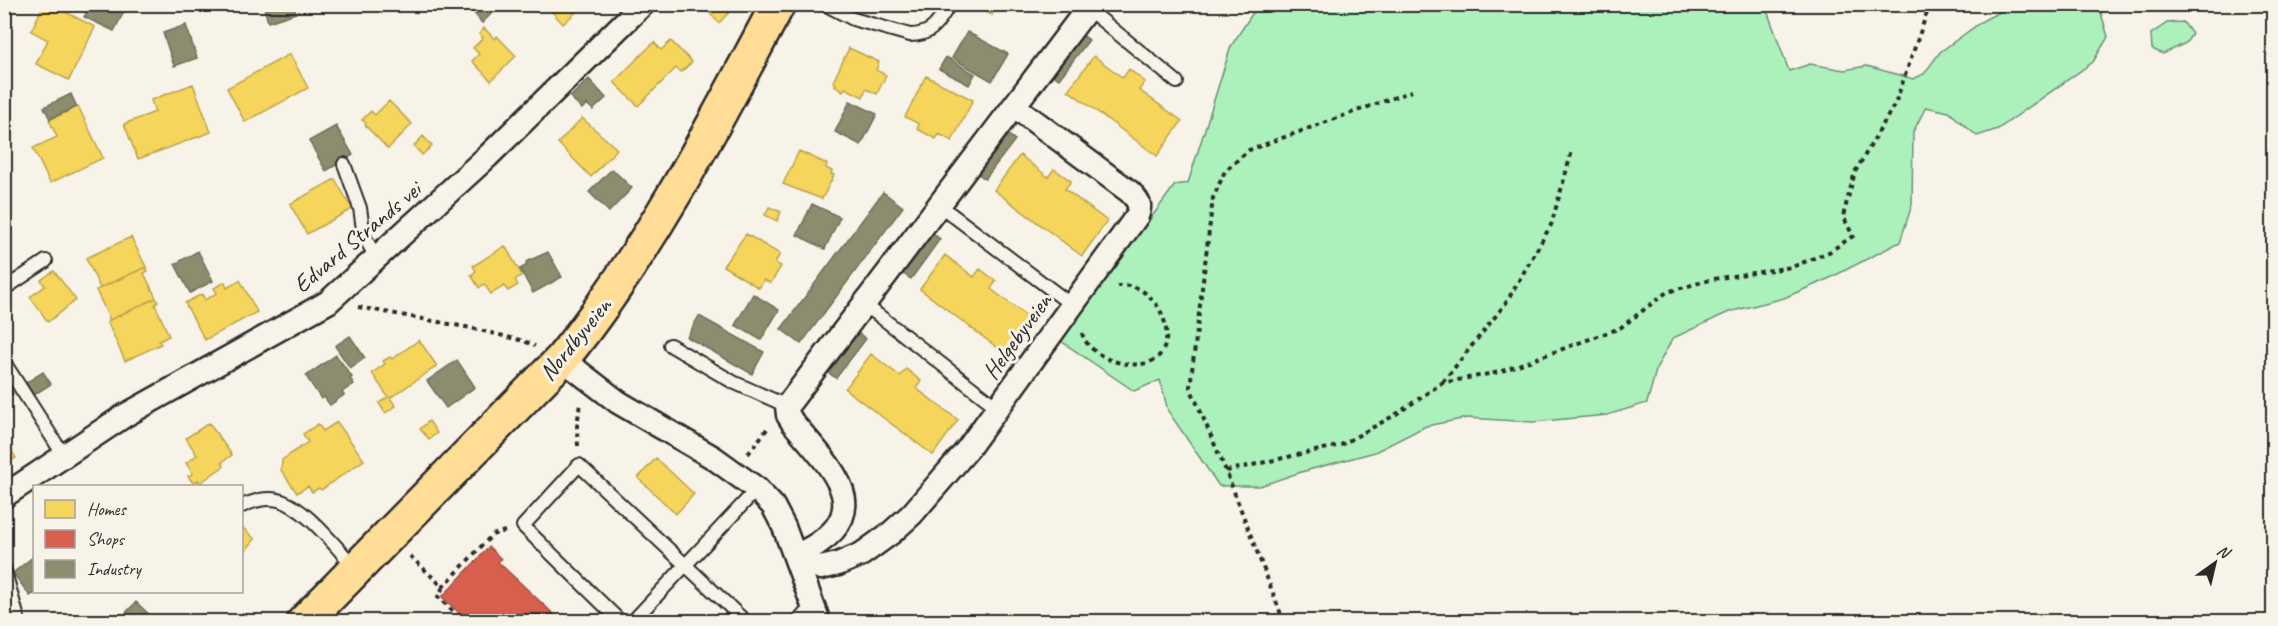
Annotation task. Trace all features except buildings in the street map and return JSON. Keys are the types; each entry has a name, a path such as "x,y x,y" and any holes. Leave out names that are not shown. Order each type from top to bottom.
{"main road":[{"name":"Nordbyveien","path":"304,621 569,365 597,316 660,218 778,4"}],"street":[{"name":"Edvard Strands vei","path":"4,496 124,416 328,302 505,140 643,4"},
{"path":"795,556 817,546 832,533 841,520 844,502 842,487 834,472 793,423 788,415 787,406 1089,7"},
{"name":"Helgebyveien","path":"795,556 821,568 838,564 862,554 891,533 945,476 998,408 1141,208 1131,192 1014,106"},
{"path":"569,365 618,402 714,458 757,489 773,506 784,527 816,613"}],"lane":[{"path":"824,4 854,19 910,35 920,35 930,31 946,10"},
{"path":"1089,7 1177,82"},
{"path":"344,164 360,208 364,236 377,259"},
{"path":"939,205 1078,299"},
{"path":"4,289 46,261"},
{"path":"864,304 998,408"},
{"path":"670,345 733,382 787,406"},
{"path":"4,362 64,456"},
{"path":"621,621 522,526 579,465 746,621"},
{"path":"632,621 757,489"},
{"path":"243,506 265,499 279,500 291,505 305,516 357,569"},
{"path":"4,568 19,621"},
{"path":"797,621 816,613"}],"path":[{"path":"1442,383 1499,372 1620,328 1667,292 1713,279 1792,267 1828,252 1853,236 1843,216 1855,172 1894,104 1930,4"},
{"path":"1284,621 1226,471 1190,387 1213,198 1225,171 1249,150 1412,91"},
{"path":"1226,471 1341,445 1395,415 1442,383 1506,303 1551,225 1572,151"},
{"path":"1078,299 1096,301 1106,291 1121,285 1128,285 1145,293 1161,309 1166,327 1166,344 1157,359 1144,364 1128,364 1101,355 1083,338 1082,330"},
{"path":"328,302 524,340 569,365 580,404 577,427 579,465"},
{"path":"464,621 438,597 443,587 492,535 522,526"},
{"path":"409,555 443,587"}],"green space":[{"path":"1262,4 1765,5 1789,71 1810,64 1844,70 1867,66 1913,79 1924,74 1940,52 1984,20 2013,5 2089,5 2101,13 2108,37 2093,62 1998,129 1977,136 1949,112 1926,107 1913,132 1912,205 1900,242 1830,278 1784,298 1729,312 1673,338 1657,367 1647,403 1607,415 1533,422 1467,418 1426,426 1375,452 1301,472 1260,486 1219,486 1168,411 1160,380 1134,391 1061,341 1175,185 1188,183 1231,46 1252,14"},
{"path":"2183,22 2192,34 2186,43 2163,54 2152,49 2151,34 2167,23"}]}
